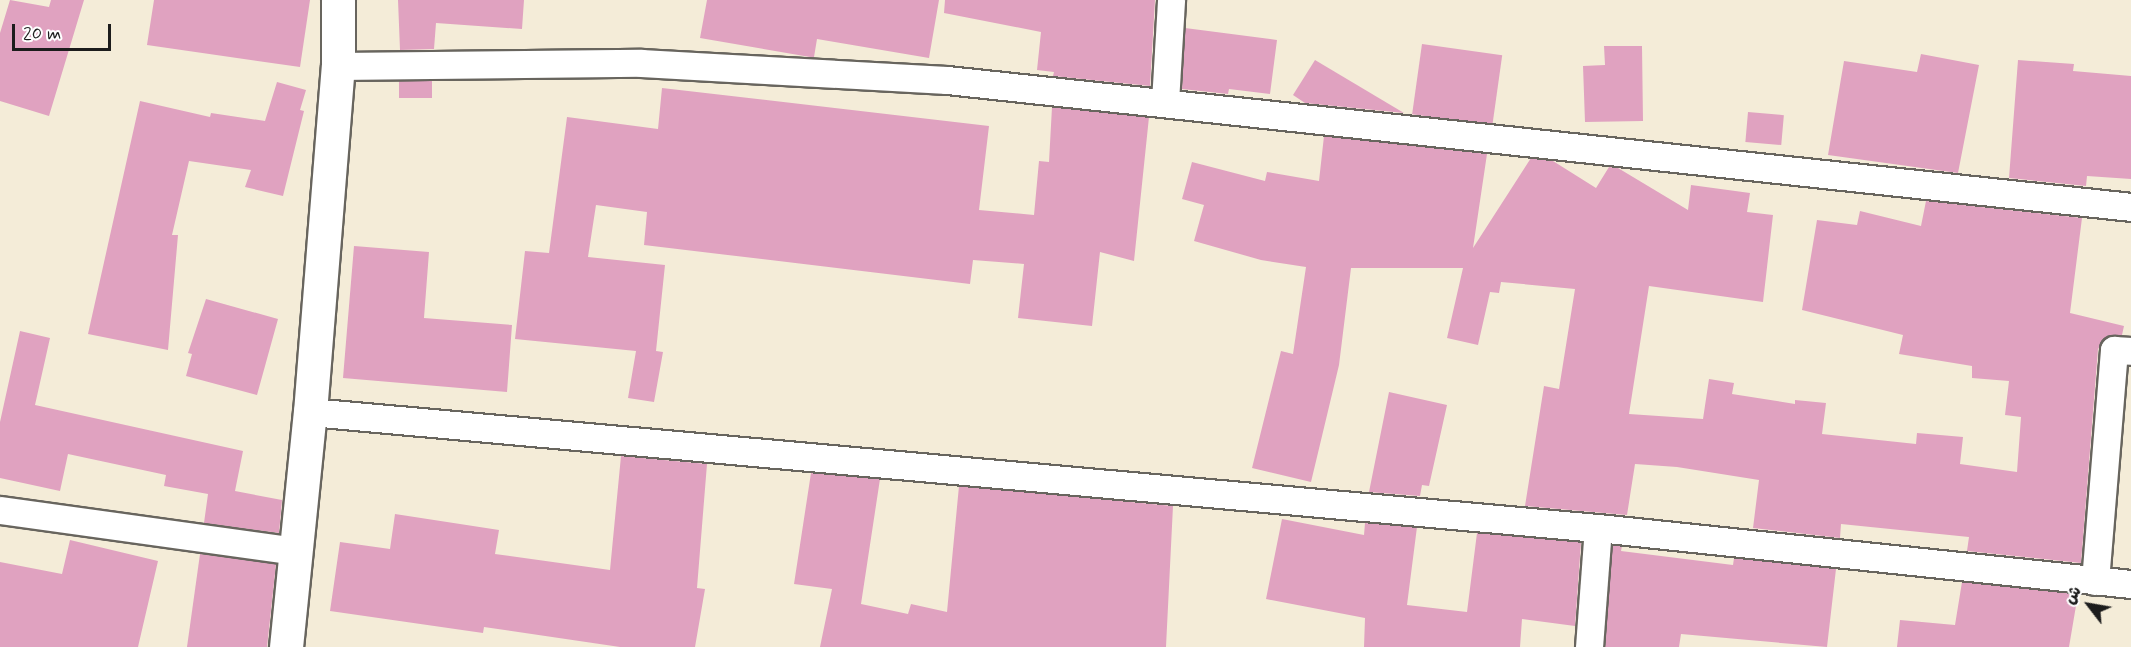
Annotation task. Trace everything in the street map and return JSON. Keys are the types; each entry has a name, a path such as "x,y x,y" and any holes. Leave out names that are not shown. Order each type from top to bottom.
{"street":[{"path":"286,647 310,412 338,66 338,0"},
{"path":"1165,102 1171,0"},
{"path":"338,66 641,63 947,80 2131,207"},
{"path":"2095,581 2114,350 2131,351"},
{"path":"310,412 1598,528 2131,584"},
{"path":"0,510 294,552"},
{"path":"1589,647 1598,528"}],"building":[{"path":"10,0 49,7 51,0 84,0 49,116 0,101 0,33"},
{"path":"154,0 310,0 300,67 147,45"},
{"path":"398,0 524,0 522,29 436,23 434,49 400,50"},
{"path":"707,0 939,0 929,58 817,39 814,57 810,57 700,38"},
{"path":"945,0 1155,0 1150,86 1053,76 1054,72 1037,70 1041,32 944,13"},
{"path":"1185,28 1277,40 1270,94 1229,89 1228,94 1182,89"},
{"path":"1422,44 1502,55 1492,126 1412,114"},
{"path":"1604,46 1642,46 1643,121 1585,122 1583,66 1605,65"},
{"path":"1921,54 1979,65 1958,173 1828,155 1844,61 1917,72"},
{"path":"1315,60 1404,113 1305,103 1293,95"},
{"path":"2018,60 2074,64 2073,71 2131,76 2131,179 2087,176 2086,186 2009,178"},
{"path":"399,81 432,81 432,98 399,98"},
{"path":"277,82 306,90 300,110 304,111 283,196 245,187 251,170 189,161 172,235 178,235 168,350 88,334 140,101 210,117 211,113 265,121"},
{"path":"662,88 989,126 979,210 1034,215 1039,161 1049,162 1052,107 1149,117 1134,261 1100,252 1092,326 1018,318 1024,264 973,260 970,284 644,245 647,212 596,205 588,257 665,265 656,351 663,352 654,402 628,398 636,351 515,339 525,251 549,253 567,117 658,129"},
{"path":"1748,112 1784,115 1781,145 1745,142"},
{"path":"1324,136 1487,154 1473,248 1531,158 1553,161 1596,188 1609,167 1618,168 1688,210 1691,185 1750,193 1747,212 1773,215 1763,302 1649,286 1629,414 1703,419 1709,379 1734,383 1732,394 1795,404 1795,400 1826,403 1822,434 1916,444 1917,433 1963,437 1960,464 2017,472 2021,417 2005,415 2009,381 1972,378 1972,366 1899,354 1903,335 1802,310 1817,220 1857,225 1860,211 1921,226 1926,201 2082,218 2070,313 2124,326 2122,335 2107,336 2098,349 2081,563 1967,551 1969,537 1841,524 1840,538 1753,528 1759,480 1677,467 1635,464 1627,515 1525,506 1544,386 1559,389 1575,289 1501,282 1499,293 1490,292 1478,345 1447,338 1463,268 1351,268 1339,365 1311,482 1252,468 1281,351 1293,354 1306,267 1261,260 1194,241 1204,205 1182,199 1192,162 1265,181 1267,172 1319,181"},
{"path":"354,246 429,252 424,318 512,325 507,392 343,378"},
{"path":"206,299 278,319 257,395 186,376 192,354 188,353"},
{"path":"20,331 50,338 35,405 243,451 235,491 282,500 279,533 204,523 208,494 164,486 166,475 68,454 60,491 0,478 0,422"},
{"path":"1389,392 1447,405 1429,486 1422,485 1420,496 1369,492"},
{"path":"621,456 707,464 697,588 705,589 695,647 620,647 484,627 483,633 330,611 340,542 390,549 395,514 499,530 495,554 610,570"},
{"path":"811,473 880,479 861,604 908,614 911,604 947,612 959,486 1173,506 1166,647 820,647 832,589 794,584"},
{"path":"1282,519 1364,535 1365,523 1417,527 1407,605 1467,612 1477,533 1581,542 1575,626 1522,619 1520,647 1364,647 1365,618 1266,599"},
{"path":"70,540 158,561 138,647 0,647 0,562 62,574"},
{"path":"1612,545 1622,546 1621,551 1733,565 1734,558 1836,569 1827,647 1681,634 1679,647 1605,647"},
{"path":"200,554 276,564 267,647 187,647"},
{"path":"1962,582 2078,594 2069,647 1897,647 1900,620 1955,625"}]}
